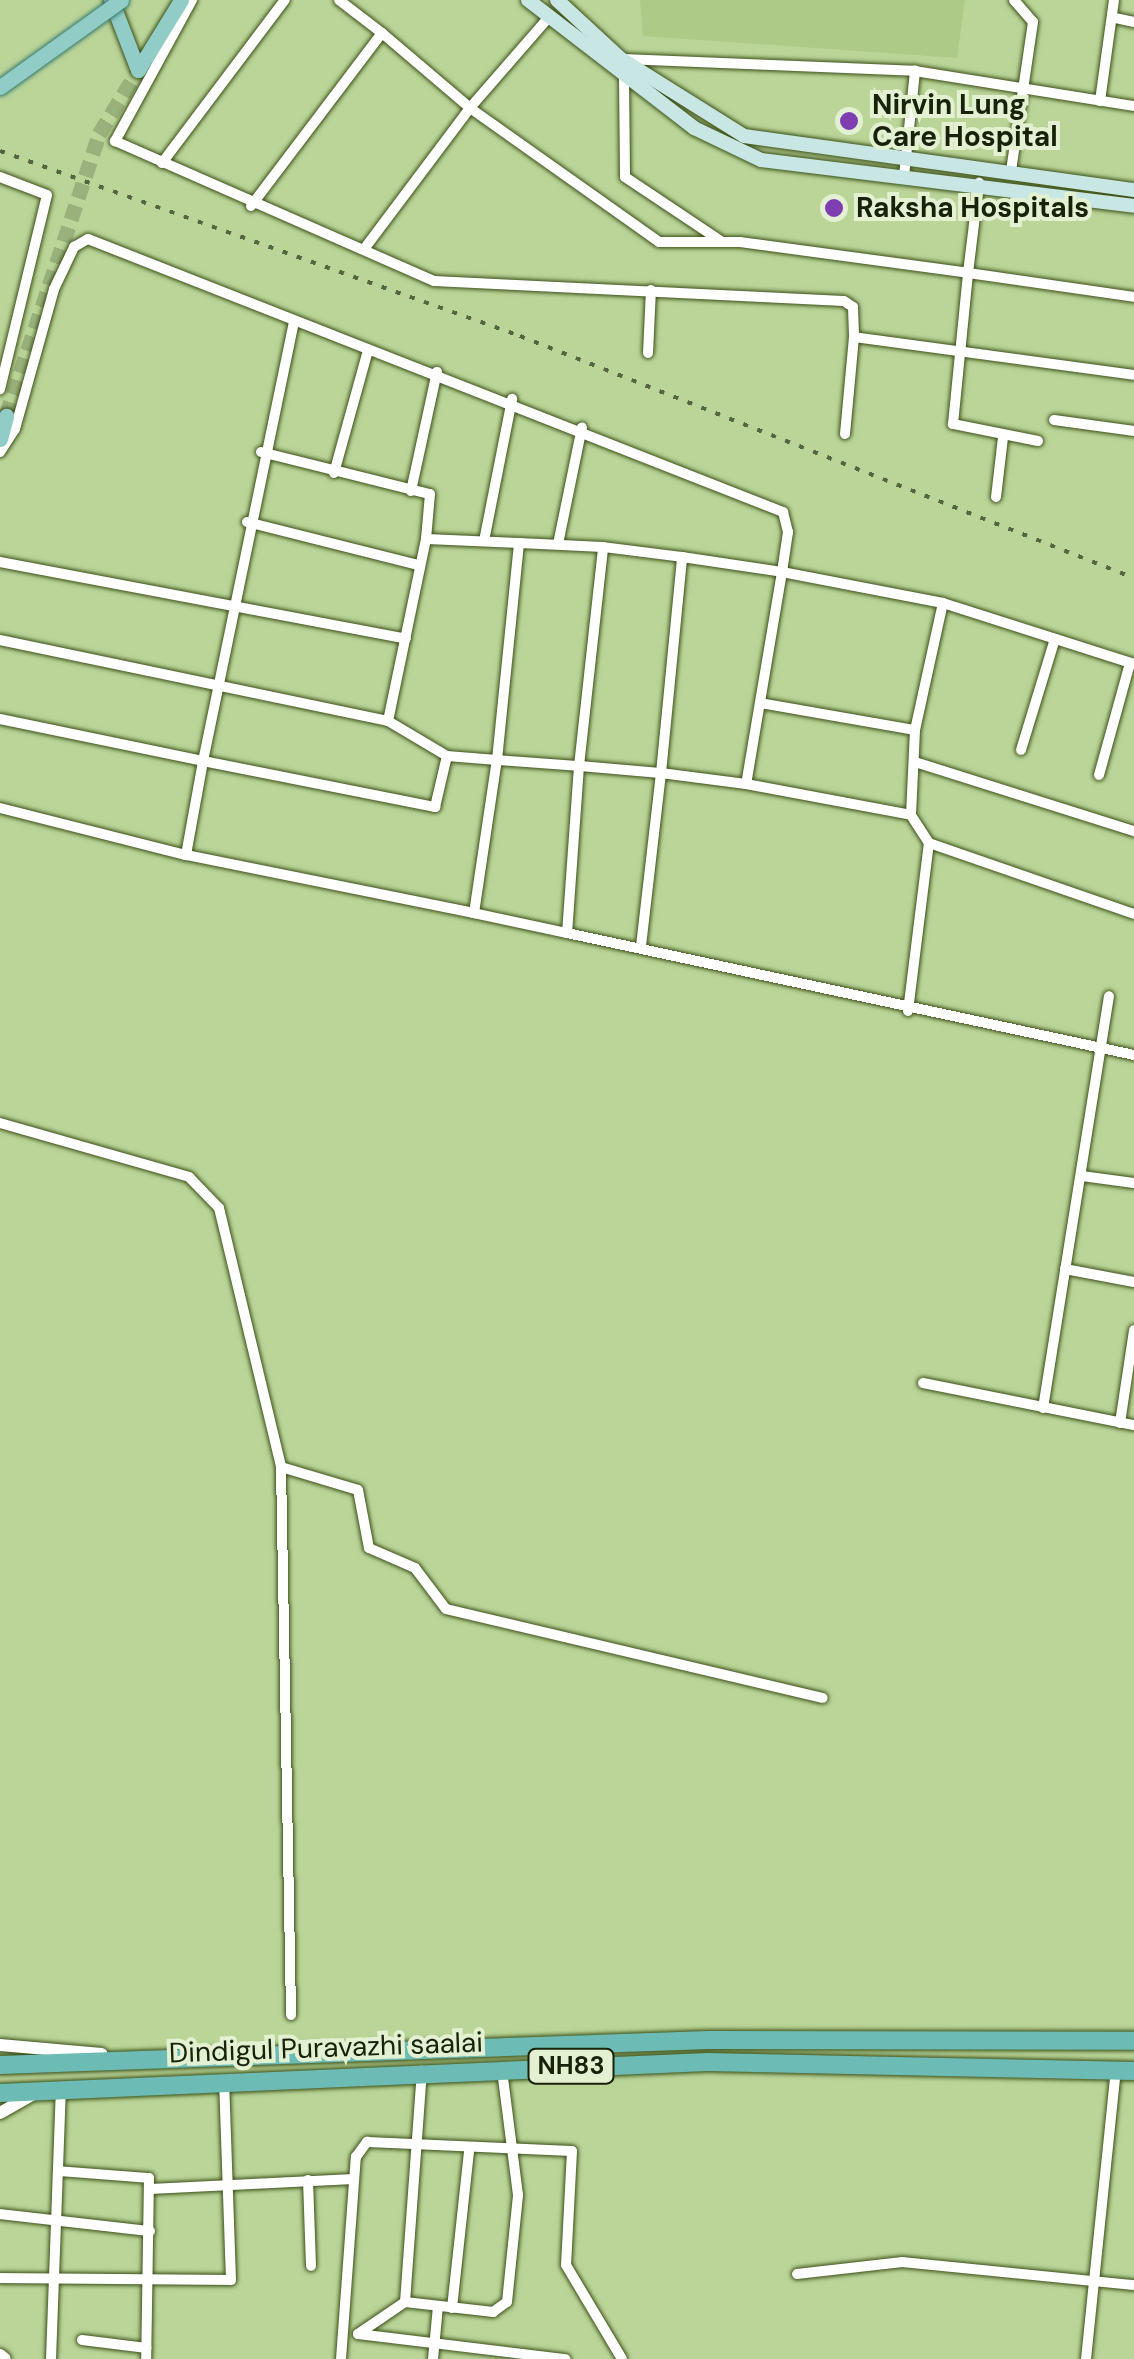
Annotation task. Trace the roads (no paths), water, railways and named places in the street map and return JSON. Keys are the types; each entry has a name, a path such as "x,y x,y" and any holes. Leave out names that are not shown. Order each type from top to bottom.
{"highway":[{"name":"Dindigul Puravazhi saalai","path":"0,2065 689,2041 1134,2041"},
{"name":"Dindigul Puravazhi saalai","path":"0,2094 52,2088 422,2071 706,2062 1125,2071"}],"main road":[{"path":"111,0 138,70 181,0"},
{"path":"0,87 120,0"},
{"path":"528,0 624,78 761,160 1011,171 1134,190"},
{"path":"557,0 622,58 744,136 979,183 1134,206"},
{"path":"0,439 6,416"}],"street":[{"path":"192,0 115,141 251,206 457,286 652,290 844,302 853,308 854,338 845,434"},
{"path":"162,164 286,0"},
{"path":"338,0 470,108 640,234 1134,297"},
{"path":"1011,171 1033,15 1014,0"},
{"path":"1100,100 1115,18 1114,0"},
{"path":"364,249 470,108 549,17"},
{"path":"1115,18 1134,22"},
{"path":"251,206 382,33"},
{"path":"622,58 915,71 1022,84 1134,106"},
{"path":"904,168 915,71"},
{"path":"624,78 625,177 721,242"},
{"path":"0,178 48,195 0,389"},
{"path":"979,183 953,424 1003,437 1038,440"},
{"path":"0,452 15,429 54,289 74,247 88,239 368,350 512,398 772,504 788,521 746,784"},
{"path":"648,353 652,290"},
{"path":"186,855 230,600 294,321"},
{"path":"854,338 1134,375"},
{"path":"334,472 368,350"},
{"path":"412,491 437,372"},
{"path":"484,542 512,398"},
{"path":"1054,420 1134,431"},
{"path":"558,544 582,427"},
{"path":"996,496 1003,437"},
{"path":"261,452 430,494 426,539 388,721"},
{"path":"247,522 418,565"},
{"path":"426,539 603,547 782,572 943,603 1132,664 1100,774"},
{"path":"474,914 497,760 519,543"},
{"path":"566,933 578,766 603,547"},
{"path":"641,946 682,557"},
{"path":"0,562 230,600 406,639"},
{"path":"943,603 915,730 911,815 929,843 1134,914"},
{"path":"1021,750 1054,639"},
{"path":"0,640 217,682 388,721 447,756 661,773 746,784 911,815"},
{"path":"760,703 915,730"},
{"path":"0,719 430,809 447,756"},
{"path":"916,762 1134,831"},
{"path":"0,808 186,855 641,946 908,1011 1134,1054"},
{"path":"908,1011 929,843"},
{"path":"1043,1408 1109,996"},
{"path":"0,1123 189,1177 210,1194 281,1467 291,2015"},
{"path":"1082,1176 1134,1183"},
{"path":"1065,1269 1134,1282"},
{"path":"1120,1423 1134,1330"},
{"path":"923,1383 1134,1424"},
{"path":"281,1467 358,1490 369,1548 415,1568 446,1609 823,1698"},
{"path":"0,2045 154,2057"},
{"path":"353,2333 405,2302 493,2312 507,2302 516,2148 502,2068"},
{"path":"405,2302 422,2071"},
{"path":"1086,2359 1125,2071"},
{"path":"0,2278 149,2286 230,2280 224,2080"},
{"path":"0,2113 52,2088 58,2171 51,2359"},
{"path":"341,2359 353,2333 354,2179 361,2143 469,2152 554,2145 575,2156 566,2265 622,2359"},
{"path":"452,2308 469,2152"},
{"path":"58,2171 146,2174 150,2190 147,2354 82,2340"},
{"path":"150,2190 354,2179"},
{"path":"308,2180 311,2266"},
{"path":"0,2214 150,2231"},
{"path":"797,2274 902,2262 1134,2285"},
{"path":"433,2359 438,2306"},
{"path":"353,2333 566,2359"}],"tunnel":[{"path":"6,416 99,134 138,70"}],"railway":[{"path":"0,151 520,336 1134,578"}],"place":[{"name":"Nirvin Lung Care Hospital","path":"849,121"},
{"name":"Raksha Hospitals","path":"834,208"}]}
